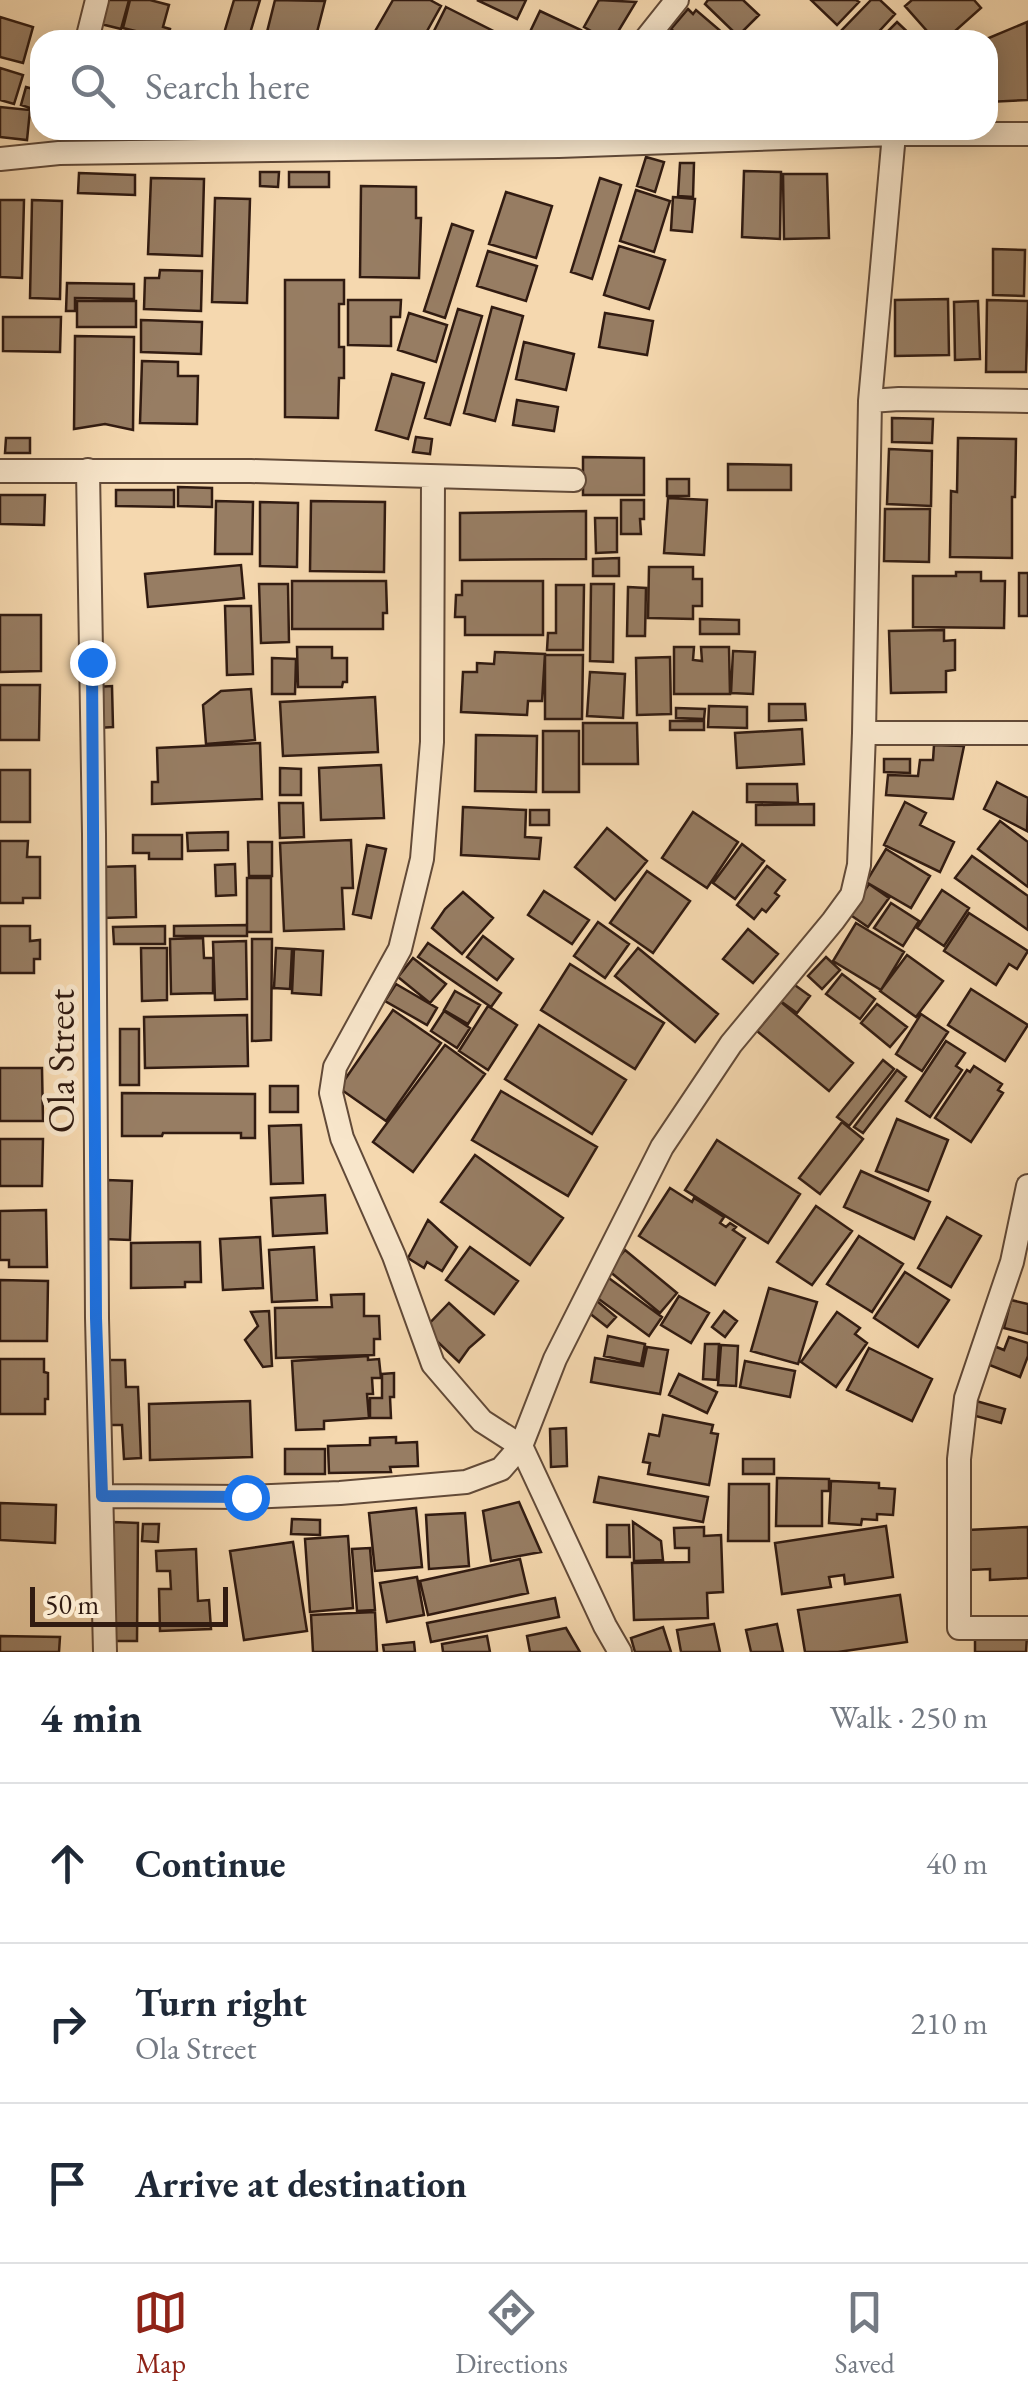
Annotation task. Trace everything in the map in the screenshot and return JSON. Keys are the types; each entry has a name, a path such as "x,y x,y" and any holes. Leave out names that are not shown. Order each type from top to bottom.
{"street":[{"path":"90,30 97,0"},
{"path":"652,30 677,0"},
{"path":"998,134 1028,134"},
{"path":"0,159 62,142 314,140"},
{"path":"102,1496 284,1495 466,1482 501,1469 521,1446 555,1358 662,1146 732,1044 852,895 859,865 864,733 870,401 893,140"},
{"path":"870,401 1028,401"},
{"path":"0,470 251,471 574,480"},
{"name":"Ola Street","path":"88,470 94,738 96,1318 105,1652"},
{"path":"434,478 432,742 422,859 400,949 335,1068 330,1093 342,1138 394,1256 433,1364 482,1421 521,1446 620,1652"},
{"path":"864,733 1028,734"},
{"path":"959,1652 959,1459 966,1398 1012,1262 1028,1186"},
{"path":"959,1628 1028,1628"}],"building":[{"path":"107,0 129,0 121,29 101,24"},
{"path":"130,0 169,5 163,27 170,30 123,28"},
{"path":"234,0 260,0 251,30 225,30"},
{"path":"275,0 325,1 318,30 268,30"},
{"path":"393,0 430,0 441,6 428,30 376,30"},
{"path":"477,0 526,0 517,19"},
{"path":"599,0 636,2 619,30 584,27"},
{"path":"708,0 743,0 759,15 744,30 732,30 705,4"},
{"path":"811,0 856,0 859,2 837,25"},
{"path":"871,0 880,0 895,14 880,30 842,30"},
{"path":"912,0 974,0 981,8 956,30 926,30 905,6"},
{"path":"446,7 491,30 434,30"},
{"path":"688,9 693,14 696,10 719,30 672,30"},
{"path":"540,11 581,30 531,30"},
{"path":"0,17 33,27 23,63 0,57"},
{"path":"897,22 905,30 889,30"},
{"path":"1027,22 1028,100 998,102 998,34"},
{"path":"0,68 23,75 14,104 0,100"},
{"path":"26,87 30,88 30,108 21,105"},
{"path":"0,107 30,110 27,140 0,137"},
{"path":"646,157 664,162 655,192 637,186"},
{"path":"680,163 694,163 693,197 678,196"},
{"path":"744,171 781,172 780,239 742,237"},
{"path":"260,172 279,172 278,187 260,186"},
{"path":"289,172 329,172 329,187 289,187"},
{"path":"79,173 135,175 135,195 78,193"},
{"path":"783,174 827,174 829,238 784,239"},
{"path":"151,178 204,179 202,256 148,254"},
{"path":"600,178 621,185 592,279 571,272"},
{"path":"361,186 416,187 416,218 421,218 419,278 360,277"},
{"path":"636,190 670,201 654,252 620,241"},
{"path":"506,192 552,206 536,258 489,244"},
{"path":"673,197 695,199 692,232 671,230"},
{"path":"215,198 250,199 247,303 212,302"},
{"path":"0,200 24,200 22,278 0,277"},
{"path":"32,200 62,201 60,299 30,298"},
{"path":"452,224 473,231 445,318 424,311"},
{"path":"619,246 665,260 649,309 604,295"},
{"path":"993,249 1025,250 1024,296 993,295"},
{"path":"488,251 537,266 526,301 477,286"},
{"path":"160,270 202,271 201,311 144,309 145,278 159,278"},
{"path":"285,280 344,280 344,304 339,304 339,347 344,347 344,378 339,378 338,418 285,417"},
{"path":"67,283 134,284 134,299 75,298 75,311 66,311"},
{"path":"948,299 949,355 895,356 895,300"},
{"path":"348,300 401,300 400,317 391,317 391,346 348,345"},
{"path":"987,300 1028,301 1026,372 986,372"},
{"path":"77,301 136,301 136,327 77,327"},
{"path":"978,301 980,359 955,360 954,302"},
{"path":"492,307 523,316 495,421 464,413"},
{"path":"458,309 482,316 450,425 425,418"},
{"path":"409,313 447,325 436,362 398,350"},
{"path":"605,313 653,321 647,355 599,347"},
{"path":"3,317 61,317 60,352 3,351"},
{"path":"141,320 202,322 201,354 141,352"},
{"path":"75,336 134,337 133,430 105,424 74,429"},
{"path":"524,342 574,354 566,390 516,379"},
{"path":"142,361 178,362 178,376 198,376 197,424 140,423"},
{"path":"392,374 424,383 408,439 376,430"},
{"path":"517,400 558,407 554,431 513,425"},
{"path":"892,418 933,419 932,443 892,442"},
{"path":"416,437 432,439 430,454 413,452"},
{"path":"6,438 30,438 30,453 5,453"},
{"path":"958,438 1016,439 1012,558 950,557 951,491 957,492"},
{"path":"889,449 932,451 931,506 887,504"},
{"path":"583,457 644,458 644,495 583,495"},
{"path":"728,464 791,465 791,490 728,490"},
{"path":"667,479 689,479 689,496 667,496"},
{"path":"178,487 212,488 212,507 178,506"},
{"path":"116,490 174,490 174,507 116,506"},
{"path":"0,495 45,495 44,525 0,524"},
{"path":"668,498 707,500 704,555 664,553"},
{"path":"621,500 644,500 641,534 621,534"},
{"path":"216,501 253,502 252,554 215,554"},
{"path":"311,501 385,502 384,572 310,571"},
{"path":"260,502 298,503 297,567 260,566"},
{"path":"885,509 930,509 929,562 884,561"},
{"path":"586,511 586,559 460,560 460,513"},
{"path":"595,518 617,518 617,552 596,553"},
{"path":"619,558 619,576 593,576 593,559"},
{"path":"241,565 244,598 148,607 145,574"},
{"path":"649,567 693,567 693,579 702,579 702,606 693,606 693,619 648,618"},
{"path":"956,572 981,572 981,581 1005,581 1004,628 913,627 913,576 956,576"},
{"path":"1019,573 1028,573 1028,616 1019,616"},
{"path":"292,581 386,581 383,629 292,629"},
{"path":"462,581 543,581 543,635 465,635 465,617 455,617 456,595 462,595"},
{"path":"259,584 288,584 289,642 261,643"},
{"path":"591,584 614,584 613,662 590,661"},
{"path":"556,585 584,585 583,650 547,650 548,633 556,633"},
{"path":"628,587 646,588 645,636 627,636"},
{"path":"225,606 251,606 253,674 227,675"},
{"path":"0,615 41,615 41,671 0,672"},
{"path":"700,619 739,620 739,634 700,634"},
{"path":"944,630 944,641 955,640 955,670 946,671 946,692 891,693 889,631"},
{"path":"297,647 332,647 332,658 347,658 347,682 342,687 298,687"},
{"path":"674,647 694,647 693,660 702,661 701,647 729,647 730,694 674,694"},
{"path":"733,651 755,652 753,694 731,693"},
{"path":"495,652 545,654 542,701 528,701 527,715 461,712 463,672 477,672 477,663 494,664"},
{"path":"545,655 583,655 582,719 545,719"},
{"path":"670,657 671,714 637,715 636,658"},
{"path":"272,658 296,659 295,694 272,694"},
{"path":"590,672 625,674 623,718 587,716"},
{"path":"0,685 40,685 39,740 0,740"},
{"path":"112,686 113,727 98,728 96,687"},
{"path":"251,689 255,740 206,744 203,705 221,691"},
{"path":"375,697 378,752 283,756 280,702"},
{"path":"769,704 805,704 806,720 769,721"},
{"path":"709,706 747,707 747,728 708,727"},
{"path":"676,708 705,709 704,719 676,718"},
{"path":"670,721 704,721 704,730 670,730"},
{"path":"583,723 637,723 638,764 583,764"},
{"path":"802,729 804,764 737,768 735,733"},
{"path":"543,731 579,731 579,792 543,792"},
{"path":"476,735 537,736 536,792 475,791"},
{"path":"260,743 262,799 152,804 152,782 158,782 157,748"},
{"path":"934,745 964,746 953,799 886,795 888,775 918,776 920,760 933,760"},
{"path":"884,759 910,759 910,773 884,772"},
{"path":"381,765 384,818 321,820 319,768"},
{"path":"280,768 301,769 301,795 280,795"},
{"path":"0,770 30,770 30,822 0,822"},
{"path":"997,782 1028,798 1027,831 984,809"},
{"path":"747,784 797,784 798,803 747,802"},
{"path":"905,802 926,813 920,825 954,842 940,872 884,845"},
{"path":"279,803 303,803 304,837 280,838"},
{"path":"814,804 814,825 756,825 756,805"},
{"path":"463,807 526,810 525,837 541,838 539,859 461,855"},
{"path":"530,810 549,810 549,825 530,825"},
{"path":"693,812 738,842 707,888 662,858"},
{"path":"1000,821 1028,842 1028,887 978,849"},
{"path":"607,828 647,861 615,900 575,867"},
{"path":"228,832 228,850 188,851 187,833"},
{"path":"133,835 182,835 182,859 149,859 149,853 133,853"},
{"path":"351,840 353,888 342,888 344,929 284,931 280,843"},
{"path":"0,841 28,841 27,857 40,857 40,898 0,903"},
{"path":"248,842 272,842 272,876 249,876"},
{"path":"742,844 764,861 735,899 713,883"},
{"path":"367,845 386,849 371,918 353,914"},
{"path":"886,849 930,876 911,908 866,882"},
{"path":"972,856 1028,896 1028,930 955,878"},
{"path":"235,864 236,895 216,896 215,865"},
{"path":"135,866 136,917 102,918 100,867"},
{"path":"767,866 785,880 775,893 779,896 754,919 737,905"},
{"path":"647,871 690,901 653,953 610,923"},
{"path":"247,878 271,878 271,932 247,932"},
{"path":"869,884 889,898 868,927 849,914"},
{"path":"942,890 969,908 944,946 917,928"},
{"path":"544,891 589,920 572,944 528,915"},
{"path":"463,892 493,918 462,954 432,928"},
{"path":"891,903 919,921 903,946 874,928"},
{"path":"969,913 1028,951 1017,969 1009,964 996,985 944,951"},
{"path":"598,922 629,944 605,978 574,956"},
{"path":"856,923 904,952 881,990 833,961"},
{"path":"247,925 247,936 174,936 174,926"},
{"path":"0,926 30,926 30,941 40,940 40,959 34,959 34,973 0,973"},
{"path":"165,926 165,944 114,944 113,927"},
{"path":"748,929 778,954 753,983 723,959"},
{"path":"483,936 513,959 497,980 467,957"},
{"path":"203,938 204,958 213,958 213,993 171,994 170,939"},
{"path":"252,939 272,939 271,1040 252,1041"},
{"path":"246,941 247,999 215,1000 213,942"},
{"path":"428,943 501,993 491,1007 418,957"},
{"path":"141,948 167,948 167,1000 142,1001"},
{"path":"276,948 292,949 290,989 274,988"},
{"path":"638,948 718,1014 695,1042 615,976"},
{"path":"294,949 323,951 321,995 292,993"},
{"path":"907,955 943,981 916,1017 880,991"},
{"path":"826,957 840,970 822,989 808,976"},
{"path":"413,958 446,984 430,1003 398,977"},
{"path":"570,964 664,1023 635,1069 541,1010"},
{"path":"842,974 875,999 860,1019 826,994"},
{"path":"792,983 810,996 797,1013 779,1000"},
{"path":"396,984 437,1008 427,1025 385,1001"},
{"path":"971,989 1028,1025 1005,1061 948,1025"},
{"path":"455,991 480,1005 468,1024 444,1010"},
{"path":"781,1002 853,1063 829,1091 757,1031"},
{"path":"877,1004 907,1027 890,1047 861,1023"},
{"path":"488,1006 517,1025 488,1070 459,1051"},
{"path":"393,1010 441,1043 386,1121 339,1088"},
{"path":"444,1011 470,1028 457,1048 431,1031"},
{"path":"921,1014 948,1032 922,1071 896,1054"},
{"path":"247,1015 248,1066 145,1068 144,1017"},
{"path":"539,1025 626,1080 592,1134 505,1079"},
{"path":"120,1029 139,1029 139,1085 120,1085"},
{"path":"946,1041 965,1053 956,1066 962,1070 930,1117 906,1101"},
{"path":"445,1045 485,1074 413,1172 373,1142"},
{"path":"883,1060 894,1069 849,1126 837,1117"},
{"path":"974,1066 1002,1084 998,1090 1003,1093 971,1142 935,1118 967,1070 970,1072"},
{"path":"0,1068 42,1068 43,1121 0,1121"},
{"path":"897,1070 906,1077 863,1133 854,1127"},
{"path":"270,1086 298,1086 298,1112 270,1112"},
{"path":"501,1091 597,1147 568,1196 472,1140"},
{"path":"122,1093 255,1094 255,1138 241,1138 241,1133 122,1136"},
{"path":"897,1119 948,1140 928,1191 876,1171"},
{"path":"842,1122 863,1139 820,1194 799,1178"},
{"path":"301,1125 303,1183 271,1184 269,1126"},
{"path":"0,1139 43,1139 42,1186 0,1186"},
{"path":"717,1140 800,1194 768,1243 685,1190"},
{"path":"475,1155 563,1218 530,1265 441,1202"},
{"path":"861,1171 930,1202 914,1239 844,1207"},
{"path":"106,1180 132,1181 130,1240 105,1239"},
{"path":"670,1188 724,1217 720,1223 726,1227 730,1223 745,1238 715,1285 639,1236"},
{"path":"325,1195 327,1233 273,1236 271,1198"},
{"path":"816,1206 852,1231 812,1285 777,1262"},
{"path":"46,1210 47,1267 9,1267 9,1260 0,1260 0,1211"},
{"path":"947,1217 981,1236 951,1287 918,1268"},
{"path":"428,1220 457,1247 442,1271 427,1262 424,1268 408,1258"},
{"path":"859,1236 903,1264 872,1312 827,1284"},
{"path":"260,1237 263,1288 223,1290 220,1239"},
{"path":"200,1242 201,1282 185,1282 185,1287 131,1288 131,1243"},
{"path":"314,1247 317,1300 272,1302 269,1250"},
{"path":"470,1247 518,1281 494,1314 446,1280"},
{"path":"625,1250 677,1293 660,1313 608,1270"},
{"path":"905,1272 949,1300 918,1347 874,1318"},
{"path":"606,1276 662,1317 649,1336 592,1294"},
{"path":"0,1280 48,1281 47,1341 0,1341"},
{"path":"769,1288 817,1302 798,1364 751,1351"},
{"path":"364,1294 364,1316 379,1316 380,1339 374,1339 374,1355 276,1358 275,1308 332,1307 331,1295"},
{"path":"679,1296 709,1313 691,1343 661,1325"},
{"path":"1011,1300 1028,1304 1028,1334 1004,1328"},
{"path":"597,1301 616,1317 607,1327 588,1312"},
{"path":"449,1303 484,1335 459,1362 424,1329"},
{"path":"269,1311 272,1366 263,1367 245,1340 258,1326 251,1312"},
{"path":"724,1311 737,1321 725,1337 712,1327"},
{"path":"837,1312 860,1328 855,1334 867,1343 836,1387 801,1362"},
{"path":"608,1336 645,1344 641,1364 604,1356"},
{"path":"1009,1337 1028,1343 1020,1377 987,1364 994,1346 1004,1350"},
{"path":"705,1344 719,1344 717,1380 703,1379"},
{"path":"721,1345 738,1346 736,1386 718,1385"},
{"path":"647,1347 668,1350 660,1394 591,1382 595,1358 643,1366"},
{"path":"869,1348 932,1379 912,1421 847,1390"},
{"path":"368,1356 368,1360 379,1359 381,1378 372,1378 373,1394 367,1394 369,1418 324,1421 324,1429 296,1430 292,1361"},
{"path":"0,1359 44,1359 44,1372 48,1373 45,1414 0,1414"},
{"path":"108,1360 125,1360 126,1387 138,1387 141,1458 124,1459 122,1425 110,1425"},
{"path":"745,1361 795,1371 790,1397 740,1387"},
{"path":"394,1373 391,1418 370,1418 370,1398 382,1398 382,1374"},
{"path":"679,1374 717,1392 707,1413 669,1395"},
{"path":"250,1401 252,1457 150,1460 149,1404"},
{"path":"976,1401 1005,1409 1001,1423 972,1415"},
{"path":"663,1415 713,1425 711,1433 718,1434 709,1485 648,1474 650,1463 643,1462 649,1434 659,1436"},
{"path":"566,1428 567,1466 551,1467 550,1429"},
{"path":"396,1437 396,1443 417,1442 418,1466 390,1467 391,1472 329,1473 328,1446 370,1445 370,1438"},
{"path":"285,1449 325,1449 325,1474 285,1474"},
{"path":"743,1459 774,1459 774,1474 743,1474"},
{"path":"599,1477 708,1497 703,1522 594,1502"},
{"path":"777,1478 829,1479 829,1491 822,1491 822,1526 776,1526"},
{"path":"831,1481 879,1483 879,1488 895,1489 893,1515 877,1514 877,1520 862,1519 861,1525 829,1523"},
{"path":"729,1484 769,1484 769,1541 728,1541"},
{"path":"519,1502 541,1552 491,1561 483,1511"},
{"path":"0,1503 56,1505 55,1543 0,1540"},
{"path":"416,1508 422,1567 375,1571 369,1513"},
{"path":"465,1513 469,1566 429,1569 426,1515"},
{"path":"292,1519 320,1520 320,1535 291,1534"},
{"path":"113,1522 138,1523 137,1641 112,1641"},
{"path":"633,1522 661,1541 663,1560 634,1561"},
{"path":"143,1524 159,1524 158,1542 142,1541"},
{"path":"607,1525 629,1525 630,1557 607,1557"},
{"path":"886,1526 893,1577 845,1584 844,1575 829,1577 831,1587 782,1594 775,1543"},
{"path":"704,1527 704,1536 721,1535 723,1592 707,1593 708,1618 634,1620 632,1563 689,1562 689,1548 675,1548 674,1528"},
{"path":"1028,1527 1028,1578 990,1580 990,1569 970,1570 968,1530"},
{"path":"348,1536 353,1608 310,1612 305,1539"},
{"path":"293,1542 307,1631 244,1640 230,1551"},
{"path":"370,1548 375,1610 357,1611 352,1549"},
{"path":"196,1549 198,1601 209,1600 211,1629 160,1631 159,1589 171,1589 170,1571 157,1571 156,1551"},
{"path":"520,1559 528,1593 428,1615 420,1581"},
{"path":"417,1577 424,1615 387,1622 380,1583"},
{"path":"900,1595 907,1642 838,1652 805,1652 798,1610"},
{"path":"555,1598 559,1617 431,1642 427,1623"},
{"path":"375,1612 377,1652 313,1652 311,1615"},
{"path":"714,1624 720,1652 681,1652 677,1630"},
{"path":"777,1624 783,1652 751,1652 746,1630"},
{"path":"663,1627 671,1652 635,1652 631,1638"},
{"path":"566,1628 580,1652 530,1652 527,1636"},
{"path":"975,1635 1027,1636 1026,1652 975,1652"},
{"path":"0,1636 60,1637 59,1652 0,1652"},
{"path":"487,1636 490,1652 443,1652 442,1644"},
{"path":"414,1642 415,1652 384,1652 383,1645"}],"route":[{"path":"92,662 96,1318 102,1496 246,1497"}]}
